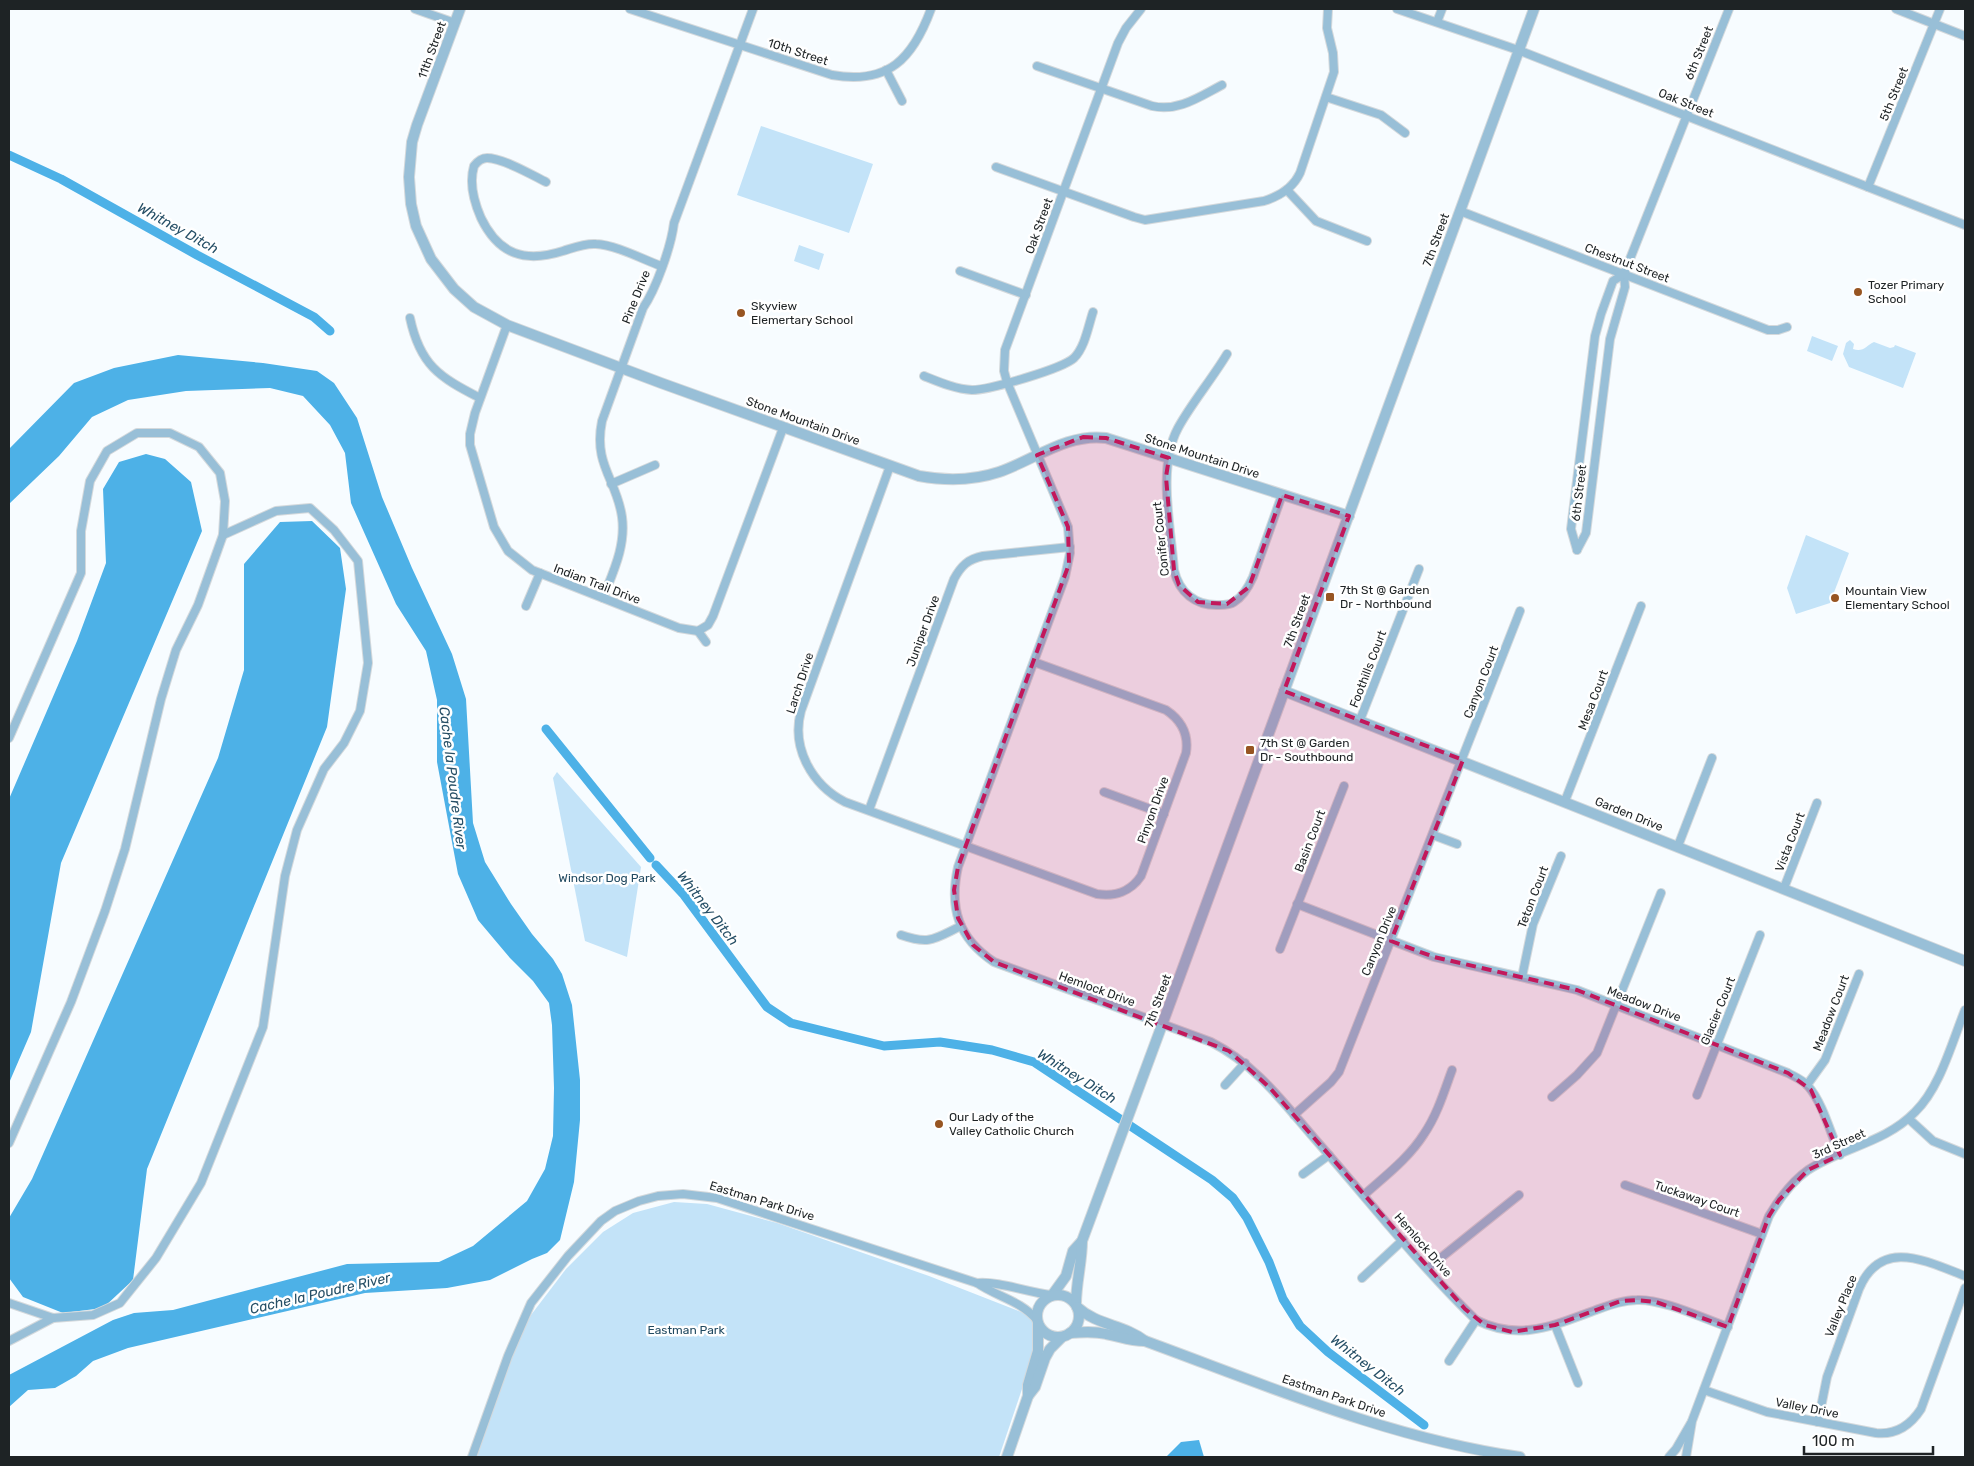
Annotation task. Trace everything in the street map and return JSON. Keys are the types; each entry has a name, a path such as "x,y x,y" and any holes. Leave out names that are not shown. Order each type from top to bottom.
{"street":[{"path":"415,9 455,23"},
{"name":"11th Street","path":"426,100 460,9"},
{"name":"10th Street","path":"630,9 644,11 837,76 863,76 886,70 899,63 917,42 931,9"},
{"name":"Pine Drive","path":"603,598 620,552 622,541 622,514 602,458 600,432 605,412 643,308 650,298 672,235 674,223 753,9"},
{"name":"Oak Street","path":"1037,455 1007,382 1004,371 1006,350 1118,43 1140,9"},
{"path":"996,167 1134,217 1151,220 1264,201 1287,190 1300,173 1326,97 1334,67 1327,28 1328,9"},
{"name":"Oak Street","path":"1397,9 1518,50 1965,225"},
{"path":"1437,22 1442,9"},
{"name":"7th Street","path":"1052,1295 1066,1276 1073,1252 1082,1241 1534,9"},
{"name":"6th Street","path":"1624,274 1613,282 1601,314 1596,336 1571,529 1577,550 1586,533 1610,339 1624,287 1624,274 1729,9"},
{"path":"1896,9 1965,36"},
{"name":"5th Street","path":"1868,187 1940,9"},
{"path":"1037,66 1162,108 1182,105 1222,86"},
{"path":"886,70 902,101"},
{"path":"1326,97 1380,115 1406,133"},
{"name":"Stone Mountain Drive","path":"426,100 412,142 410,160 409,192 416,226 424,246 445,280 474,307 507,325 783,428 919,476 940,480 964,480 999,472 1072,440 1096,436 1349,516"},
{"path":"546,182 519,168 488,158 481,160 474,166 472,177 473,192 479,214 492,236 508,250 518,255 534,258 588,244 601,244 661,266"},
{"path":"1287,190 1316,221 1367,241"},
{"name":"Chestnut Street","path":"1460,210 1768,330 1778,330 1787,327"},
{"path":"960,271 1026,295"},
{"path":"924,376 962,389 974,390 1059,367 1069,362 1080,348 1093,312"},
{"path":"410,318 413,335 419,349 435,370 452,384 480,398"},
{"name":"Indian Trail Drive","path":"507,325 472,422 470,445 492,522 508,551 517,560 540,573 679,628 691,632 698,631"},
{"name":"Conifer Court","path":"1227,354 1178,428 1169,458 1166,477 1174,570 1179,585 1185,593 1198,602 1212,605 1234,602 1248,587 1282,495"},
{"path":"706,642 698,631 708,624 713,616 783,428"},
{"path":"9,738 81,574 81,531 90,481 107,451 137,433 170,433 199,447 220,473 225,502 223,535 198,605 176,650 168,674 125,849 105,911 71,1002 9,1143"},
{"name":"Hemlock Drive","path":"1037,455 1068,527 1070,547 1065,577 958,867 954,903 960,926 973,944 994,962 1212,1042 1229,1051 1245,1063 1270,1088 1476,1320 1486,1325 1512,1332 1533,1331 1621,1302 1638,1300 1656,1302 1728,1328"},
{"path":"611,484 655,465"},
{"name":"Larch Drive","path":"890,466 801,711 798,727 801,750 806,763 818,782 835,797 966,846"},
{"path":"9,1303 53,1318 93,1316 120,1303 156,1258 201,1183 263,1026 285,876 297,830 324,769 344,743 360,711 368,663 358,560 334,530 310,508 276,511 223,535"},
{"name":"Juniper Drive","path":"869,810 954,579 960,568 974,558 983,556 1070,547"},
{"name":"Foothills Court","path":"1360,720 1419,569"},
{"path":"526,606 540,573"},
{"name":"Mesa Court","path":"1565,801 1641,606"},
{"name":"Canyon Court","path":"1463,760 1520,611"},
{"name":"Pinyon Drive","path":"966,846 1097,894 1109,895 1127,891 1138,880 1164,814 1187,747 1184,729 1177,719 1166,710 1034,662"},
{"name":"Garden Drive","path":"1284,691 1463,760 1965,960"},
{"path":"1678,846 1712,758"},
{"name":"Canyon Drive","path":"1294,1115 1331,1082 1339,1072 1463,760"},
{"name":"Basin Court","path":"1280,949 1344,786"},
{"path":"1104,792 1164,814"},
{"name":"Vista Court","path":"1784,888 1817,803"},
{"path":"1433,835 1457,844"},
{"name":"Teton Court","path":"1522,977 1533,924 1560,856"},
{"path":"1552,1097 1577,1075 1597,1053 1661,893"},
{"path":"1298,904 1392,941"},
{"path":"901,935 918,941 926,941 960,926"},
{"name":"Glacier Court","path":"1697,1095 1760,935"},
{"name":"Meadow Drive","path":"1392,941 1434,957 1577,990 1788,1073 1807,1085 1820,1108 1840,1155"},
{"name":"Meadow Court","path":"1807,1085 1825,1060 1859,974"},
{"name":"3rd Street","path":"1669,1457 1676,1449 1692,1421 1762,1234 1774,1208 1794,1182 1808,1170 1881,1138 1909,1118 1924,1102 1934,1087 1965,1010"},
{"path":"1957,1031 1965,1034"},
{"path":"1226,1085 1245,1063"},
{"path":"1364,1195 1401,1162 1419,1142 1437,1111 1452,1070"},
{"path":"1909,1118 1933,1141 1965,1154"},
{"path":"1303,1174 1329,1155"},
{"name":"Tuckaway Court","path":"1626,1185 1762,1234"},
{"name":"Eastman Park Drive","path":"472,1457 508,1356 531,1303 568,1256 601,1221 615,1211 639,1201 677,1194 717,1198 977,1282 991,1282 1029,1292 1052,1295"},
{"path":"1428,1268 1519,1195"},
{"path":"1362,1278 1404,1240"},
{"name":"7th Street","path":"1076,1305 1082,1241"},
{"name":"Valley Place","path":"1818,1422 1829,1369 1863,1279 1870,1270 1884,1260 1900,1256 1913,1257 1965,1276"},
{"name":"Eastman Park Drive","path":"977,1282 988,1291 1018,1303 1037,1322"},
{"name":"Valley Drive","path":"1704,1390 1766,1412 1882,1434 1900,1430 1921,1409 1965,1288"},
{"path":"1007,1457 1028,1396 1035,1387 1045,1358 1050,1349 1078,1321 1076,1305 1064,1295 1052,1295 1040,1302 1036,1314 1038,1351 1028,1384 1028,1396"},
{"name":"Eastman Park Drive","path":"1076,1305 1092,1318 1133,1332 1145,1340 1352,1418 1459,1446 1520,1457"},
{"path":"9,1341 53,1318"},
{"path":"1449,1361 1476,1320"},
{"path":"1037,1322 1045,1333 1056,1337 1066,1335"},
{"path":"1555,1325 1578,1383"},
{"name":"Eastman Park Drive","path":"1066,1335 1088,1332 1104,1333 1130,1341 1145,1340"},
{"name":"3rd Street","path":"1686,1457 1692,1421"}],"highlighted area":[{"path":"1083,437 1106,438 1169,458 1166,477 1174,570 1179,585 1198,602 1227,604 1249,587 1282,495 1349,516 1284,691 1463,760 1391,941 1434,957 1577,990 1788,1073 1811,1090 1840,1155 1808,1170 1779,1200 1769,1216 1728,1327 1656,1302 1637,1300 1621,1301 1555,1325 1512,1332 1485,1325 1465,1309 1270,1088 1229,1051 994,962 973,945 958,918 954,890 958,867 1069,564 1068,527 1037,455"}],"green space":[{"path":"761,126 873,164 849,233 737,195"},
{"path":"799,245 824,254 819,270 794,261"},
{"path":"1812,336 1838,346 1832,361 1807,351"},
{"path":"1850,340 1854,344 1853,349 1856,350 1860,350 1874,342 1890,348 1895,345 1916,353 1903,388 1849,367 1843,354 1846,343"},
{"path":"1806,535 1849,553 1830,603 1796,614 1787,588"},
{"name":"Windsor Dog Park","path":"557,772 641,867 627,957 585,941 553,778"},
{"name":"Eastman Park","path":"674,1202 707,1204 777,1223 929,1276 1039,1319 1043,1327 999,1457 473,1457 511,1354 531,1315 566,1269 603,1232 633,1213"}],"water":[{"name":"Cache la Poudre River","path":"178,355 263,363 317,371 334,383 357,418 382,497 412,568 452,654 466,699 473,823 485,862 532,934 553,959 562,974 572,1005 580,1080 580,1120 574,1182 560,1240 547,1253 490,1280 447,1288 365,1293 128,1348 93,1361 76,1376 55,1388 28,1390 9,1407 9,1375 113,1320 134,1313 173,1310 347,1264 439,1262 473,1246 527,1201 545,1169 553,1136 554,1088 552,1025 549,1003 533,981 510,958 478,920 458,874 437,762 437,700 426,651 396,604 351,503 345,453 330,425 303,396 270,388 186,391 128,400 92,417 59,456 9,504 9,449 74,383 114,368"},
{"path":"146,454 165,459 191,482 202,531 61,863 31,1032 9,1083 9,799 77,641 106,563 103,489 119,462"},
{"path":"312,521 340,548 346,589 327,727 147,1169 133,1280 103,1308 63,1313 23,1297 9,1278 9,1218 32,1179 218,758 244,670 244,564 280,522"},
{"path":"1199,1440 1204,1457 1166,1457 1181,1442"}],"waterway":[{"name":"Whitney Ditch","path":"9,155 61,179 197,255 314,317 330,331"},
{"name":"Whitney Ditch","path":"546,729 650,858"},
{"name":"Whitney Ditch","path":"656,865 684,895 767,1007 791,1023 884,1046 940,1042 992,1050 1034,1062 1212,1180 1233,1198 1247,1218 1269,1262 1283,1299 1300,1326 1328,1352 1424,1425"}],"place":[{"name":"Tozer Primary School","path":"1858,292"},
{"name":"Skyview Elemertary School","path":"741,313"},
{"name":"7th St @ Garden Dr - Northbound","path":"1330,597"},
{"name":"Mountain View Elementary School","path":"1835,598"},
{"name":"7th St @ Garden Dr - Southbound","path":"1250,750"},
{"name":"Our Lady of the Valley Catholic Church","path":"939,1124"}]}
